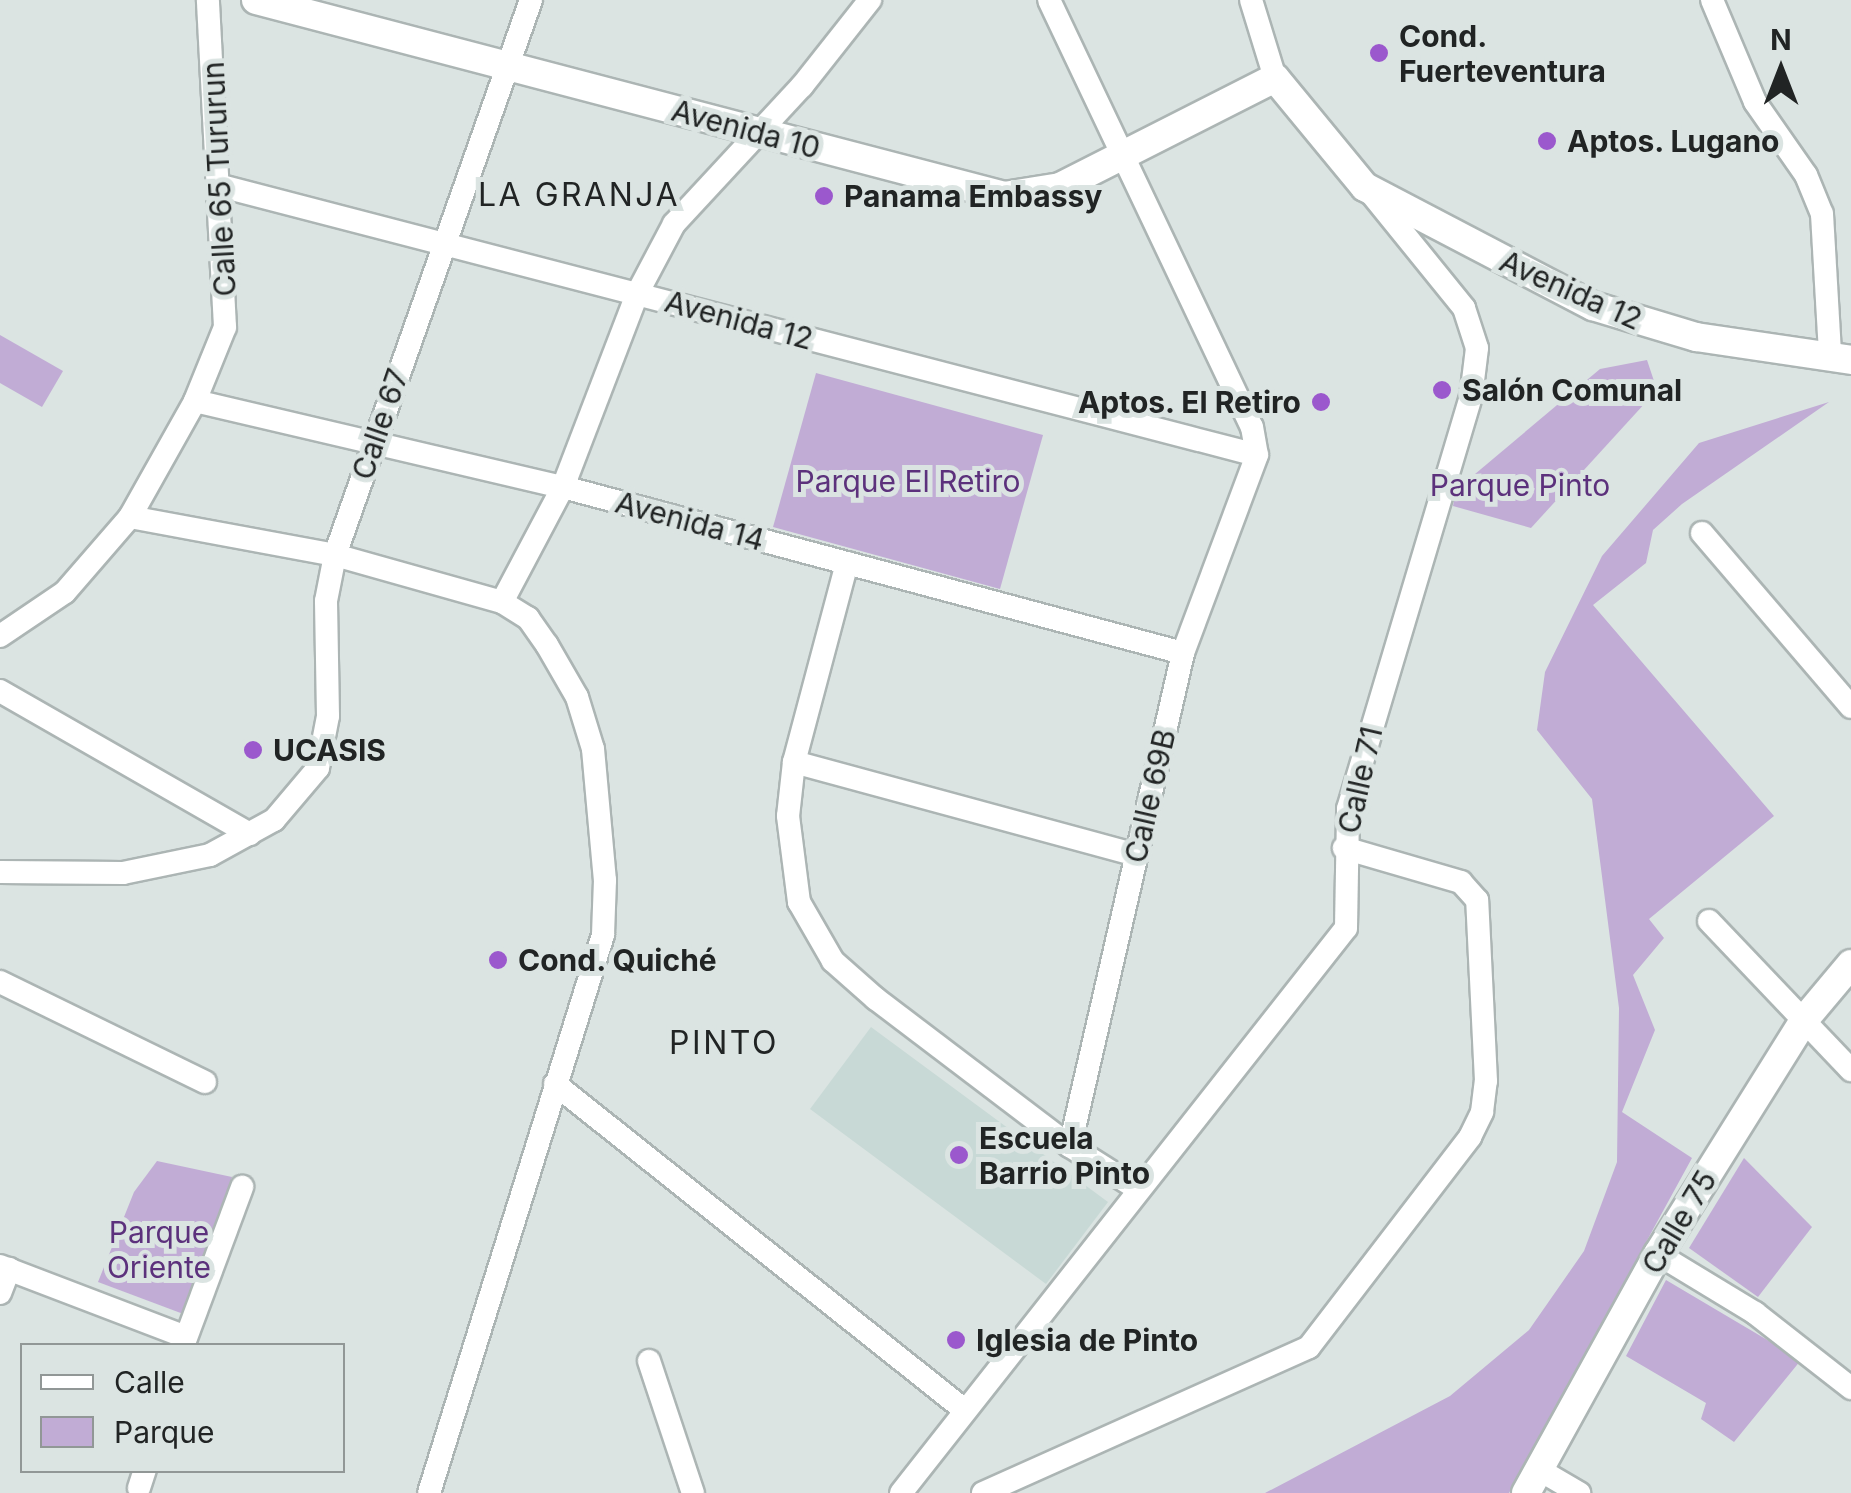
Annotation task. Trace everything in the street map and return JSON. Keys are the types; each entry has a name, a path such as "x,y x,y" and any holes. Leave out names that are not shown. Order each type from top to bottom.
{"street":[{"name":"Calle 65 Tururun","path":"0,636 65,592 130,517 195,401 225,327 221,186 208,0"},
{"name":"Avenida 10","path":"256,0 1004,196 1060,187 1275,78"},
{"name":"Calle 67","path":"0,872 165,868 250,834 301,794 322,756 328,716 326,601 335,555 531,0"},
{"path":"502,602 564,487 637,294 674,224 802,86 870,0"},
{"path":"1050,0 1252,428 1257,454"},
{"name":"Calle 71","path":"901,1493 962,1408 1334,950 1351,908 1344,848 1358,769 1471,397 1477,348 1458,299 1275,78 1252,0"},
{"path":"1712,0 1756,102 1806,175 1822,214 1840,357"},
{"name":"Avenida 12","path":"221,186 1257,454"},
{"name":"Avenida 12","path":"1365,186 1629,321 1696,337 1840,357"},
{"name":"Avenida 14","path":"195,401 564,487 1183,653"},
{"name":"Calle 69B","path":"1070,1146 1183,653 1257,454"},
{"path":"130,517 335,555 502,602 528,618 577,697 600,798 603,936 429,1493"},
{"path":"1702,533 1851,707"},
{"path":"847,563 794,762 790,864 810,925 832,961 876,999 1070,1146 1138,1189"},
{"path":"0,691 250,834"},
{"path":"794,762 1136,856"},
{"path":"983,1493 1309,1347 1482,1112 1480,915 1470,889 1344,848"},
{"path":"1709,921 1851,1070"},
{"name":"Calle 75","path":"1532,1481 1658,1254 1804,1020 1851,964"},
{"path":"0,982 205,1082"},
{"path":"554,1084 962,1408"},
{"path":"0,1293 4,1267 184,1341 242,1187"},
{"path":"1658,1254 1754,1313 1851,1388"},
{"path":"649,1361 693,1493"},
{"path":"1532,1481 1579,1493"}],"shaded area":[{"name":"Escuela Barrio Pinto","path":"871,1027 1108,1202 1046,1284 810,1109"}],"green space":[{"path":"0,335 63,371 42,407 0,383"},
{"name":"Parque Pinto","path":"1647,360 1657,390 1531,528 1453,506 1456,490 1600,369"},
{"name":"Parque El Retiro","path":"816,373 1043,435 1000,589 773,527"},
{"path":"1829,402 1682,504 1653,530 1646,563 1593,605 1774,816 1649,919 1664,938 1633,975 1655,1030 1622,1112 1692,1158 1509,1493 1265,1493 1450,1396 1529,1330 1584,1251 1617,1162 1619,1008 1592,799 1537,730 1545,672 1602,556 1699,443"},
{"path":"1744,1158 1812,1227 1758,1297 1689,1248"},
{"name":"Parque Oriente","path":"157,1161 232,1177 186,1315 98,1282 134,1192"},
{"path":"1666,1280 1801,1360 1734,1442 1701,1419 1706,1403 1626,1356"}],"place":[{"name":"Cond. Fuerteventura","path":"1379,53"},
{"name":"Aptos. Lugano","path":"1547,141"},
{"name":"Panama Embassy","path":"824,196"},
{"name":"Salón Comunal","path":"1442,390"},
{"name":"Aptos. El Retiro","path":"1321,402"},
{"name":"UCASIS","path":"253,750"},
{"name":"Cond. Quiché","path":"498,960"},
{"name":"Escuela Barrio Pinto","path":"959,1155"},
{"name":"Iglesia de Pinto","path":"956,1340"}],"district":[{"name":"LA GRANJA","path":"579,195"},
{"name":"PINTO","path":"724,1043"}]}
